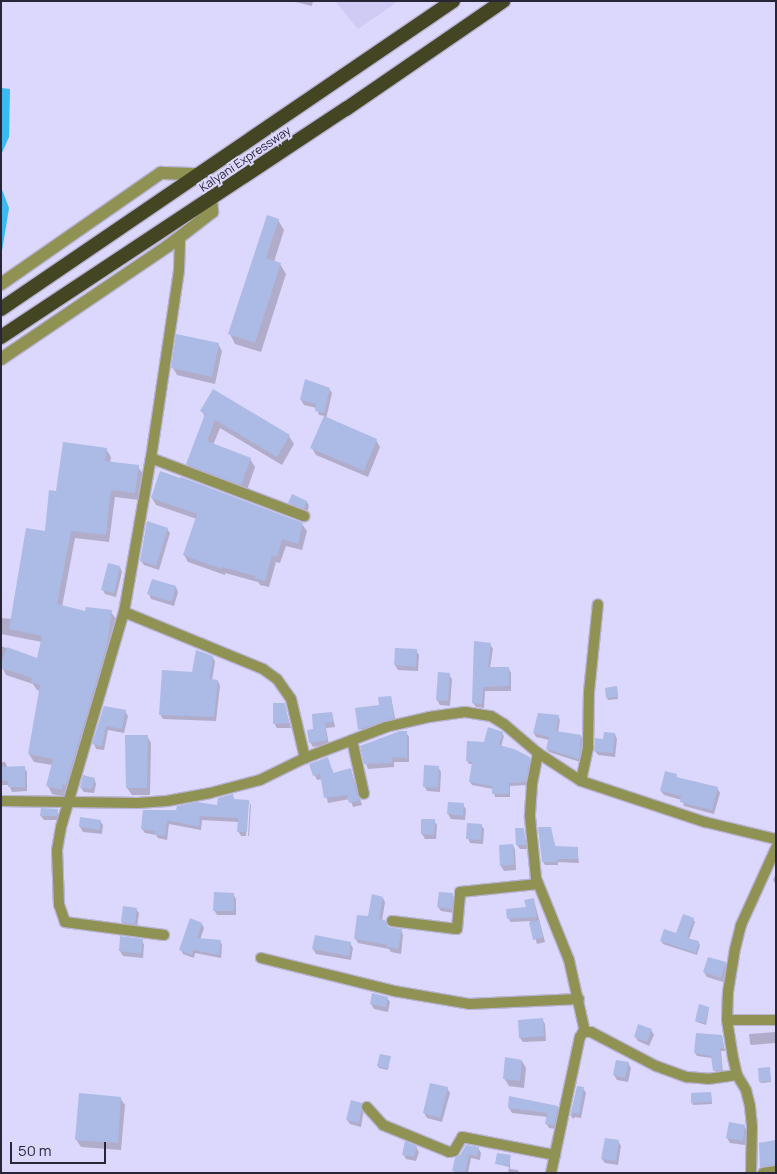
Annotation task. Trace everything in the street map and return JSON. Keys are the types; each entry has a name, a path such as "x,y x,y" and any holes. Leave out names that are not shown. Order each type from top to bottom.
{"highway":[{"name":"Kalyani Expressway","path":"1,309 454,1"},
{"name":"Kalyani Expressway","path":"1,337 211,199 503,1"}],"street":[{"path":"1,284 161,173 199,174"},
{"path":"1,359 212,212 211,199"},
{"path":"164,935 65,922 59,906 57,850 61,827 70,802 124,612 151,458 179,270 180,236"},
{"path":"151,458 304,516"},
{"path":"581,781 588,747 590,692 598,604"},
{"path":"124,612 263,669 276,679 291,699 306,758"},
{"path":"1,801 103,804 167,801 210,793 260,780 306,758 386,727 428,717 465,712 479,713 504,724 538,753 581,781 706,822 776,839"},
{"path":"352,740 364,794"},
{"path":"538,753 532,785 530,817 538,884 563,942 579,999 585,1032"},
{"path":"751,1173 752,1126 750,1106 746,1090 737,1076 727,1020 731,968 741,925 776,848"},
{"path":"392,921 457,929 460,892 538,884"},
{"path":"261,958 394,991 469,1004 579,999"},
{"path":"727,1020 776,1020"},
{"path":"585,1032 596,1035 656,1066 687,1077 708,1079 737,1076"},
{"path":"551,1173 580,1037 585,1032"},
{"path":"367,1107 383,1125 450,1152 454,1151 462,1137 555,1154"},
{"path":"763,1173 776,1171"}],"shaded area":[{"path":"335,1 399,1 358,29"}],"water":[{"path":"1,88 10,89 9,137 1,155"},
{"path":"1,187 9,208 2,251 1,251"}],"building":[{"path":"267,215 279,219 266,258 281,263 255,343 228,334"},
{"path":"176,334 219,343 212,377 171,368"},
{"path":"305,379 330,388 324,413 315,411 316,404 300,400"},
{"path":"213,389 290,435 277,457 215,420 207,441 251,458 241,485 186,464 205,414 200,411"},
{"path":"324,416 377,439 364,471 310,448"},
{"path":"63,442 107,448 105,461 139,465 135,493 111,490 106,535 71,531 57,604 85,611 86,607 112,610 107,644 66,785 63,784 62,790 46,786 53,759 28,754 40,685 31,682 32,678 1,668 1,664 7,647 37,658 42,636 9,629 26,528 45,531 49,490 56,491"},
{"path":"160,471 181,477 303,523 298,544 282,539 277,557 272,555 265,581 254,578 255,576 222,567 221,569 183,555 197,514 151,498"},
{"path":"292,494 307,501 304,509 288,503"},
{"path":"147,521 168,528 156,566 140,561"},
{"path":"108,563 120,566 114,593 101,590"},
{"path":"152,579 176,586 172,602 147,594"},
{"path":"474,641 491,643 488,667 509,667 509,686 483,687 482,704 472,703"},
{"path":"395,648 417,649 416,667 394,665"},
{"path":"196,650 213,656 210,679 218,680 214,717 159,715 162,670 192,672"},
{"path":"438,672 450,673 448,701 436,700"},
{"path":"617,686 618,697 606,698 605,688"},
{"path":"391,696 394,718 358,730 355,708 379,705 378,697"},
{"path":"273,703 285,703 289,723 273,724"},
{"path":"104,706 126,710 122,729 106,726 102,746 92,744"},
{"path":"332,712 333,722 325,723 327,740 309,743 307,730 313,729 312,714"},
{"path":"538,713 559,715 556,731 581,735 579,759 546,749 549,737 533,733"},
{"path":"488,727 503,732 499,745 514,749 530,757 526,782 509,783 509,794 492,794 492,786 469,782 472,762 466,761 467,741 484,742"},
{"path":"400,731 407,731 407,758 392,757 392,763 364,764 360,746"},
{"path":"604,732 615,733 613,753 594,751 595,738 603,739"},
{"path":"125,735 148,735 147,788 126,788"},
{"path":"328,757 333,773 351,768 357,795 361,800 349,803 347,795 324,798 320,774 313,776 309,764"},
{"path":"424,765 439,766 438,788 423,787"},
{"path":"25,766 25,787 8,787 8,781 1,781 1,767"},
{"path":"665,771 677,774 676,777 718,787 712,810 680,802 681,796 660,791"},
{"path":"83,775 95,778 92,789 80,788"},
{"path":"233,794 234,799 249,800 247,832 237,832 238,818 200,816 199,827 167,820 165,836 154,834 155,831 141,829 143,810 176,810 177,806 197,802 217,805 218,798"},
{"path":"448,802 464,803 463,816 447,814"},
{"path":"41,808 58,809 57,816 40,816"},
{"path":"80,817 101,820 100,830 79,827"},
{"path":"421,819 435,819 434,835 421,834"},
{"path":"467,823 482,824 481,840 466,839"},
{"path":"538,827 551,827 555,846 578,847 578,859 557,859 557,862 542,862"},
{"path":"515,828 524,828 526,845 516,845"},
{"path":"513,844 514,865 500,866 499,845"},
{"path":"214,892 234,893 234,911 213,911"},
{"path":"439,892 453,893 452,909 437,907"},
{"path":"372,894 383,897 379,919 385,920 388,927 402,929 398,949 354,939 357,915 368,916"},
{"path":"534,898 537,917 507,919 506,909 526,907 524,900"},
{"path":"123,906 137,908 135,924 121,922"},
{"path":"683,914 694,918 687,938 699,941 696,953 660,941 664,929 676,933"},
{"path":"190,918 202,923 197,938 221,940 219,955 193,950 192,955 179,950"},
{"path":"539,920 543,937 533,940 529,922"},
{"path":"315,935 351,942 349,956 312,949"},
{"path":"120,936 143,939 141,954 119,951"},
{"path":"708,957 726,962 721,978 703,972"},
{"path":"372,993 388,997 386,1007 370,1004"},
{"path":"699,1004 709,1007 705,1023 695,1021"},
{"path":"543,1018 544,1036 519,1038 518,1020"},
{"path":"638,1024 652,1029 647,1042 634,1037"},
{"path":"696,1033 722,1035 724,1048 720,1048 722,1070 713,1071 711,1056 694,1053"},
{"path":"380,1054 391,1056 388,1069 377,1066"},
{"path":"505,1057 522,1060 520,1081 503,1079"},
{"path":"616,1060 629,1062 625,1078 613,1075"},
{"path":"770,1067 771,1081 759,1082 758,1068"},
{"path":"430,1083 448,1087 440,1118 423,1113"},
{"path":"577,1086 584,1087 579,1114 573,1113 570,1116"},
{"path":"711,1092 712,1102 691,1103 691,1093"},
{"path":"79,1093 121,1097 118,1143 75,1140"},
{"path":"509,1096 558,1106 554,1125 545,1124 547,1113 508,1108"},
{"path":"351,1100 362,1103 359,1123 346,1120"},
{"path":"729,1122 745,1125 743,1141 726,1138"},
{"path":"605,1138 619,1140 616,1161 601,1159"},
{"path":"776,1140 776,1164 760,1167 759,1143"},
{"path":"405,1141 417,1146 414,1157 402,1155"},
{"path":"466,1145 479,1147 477,1156 469,1154 465,1173 452,1171 455,1158 460,1155"},
{"path":"497,1153 511,1155 509,1166 495,1164"}]}
